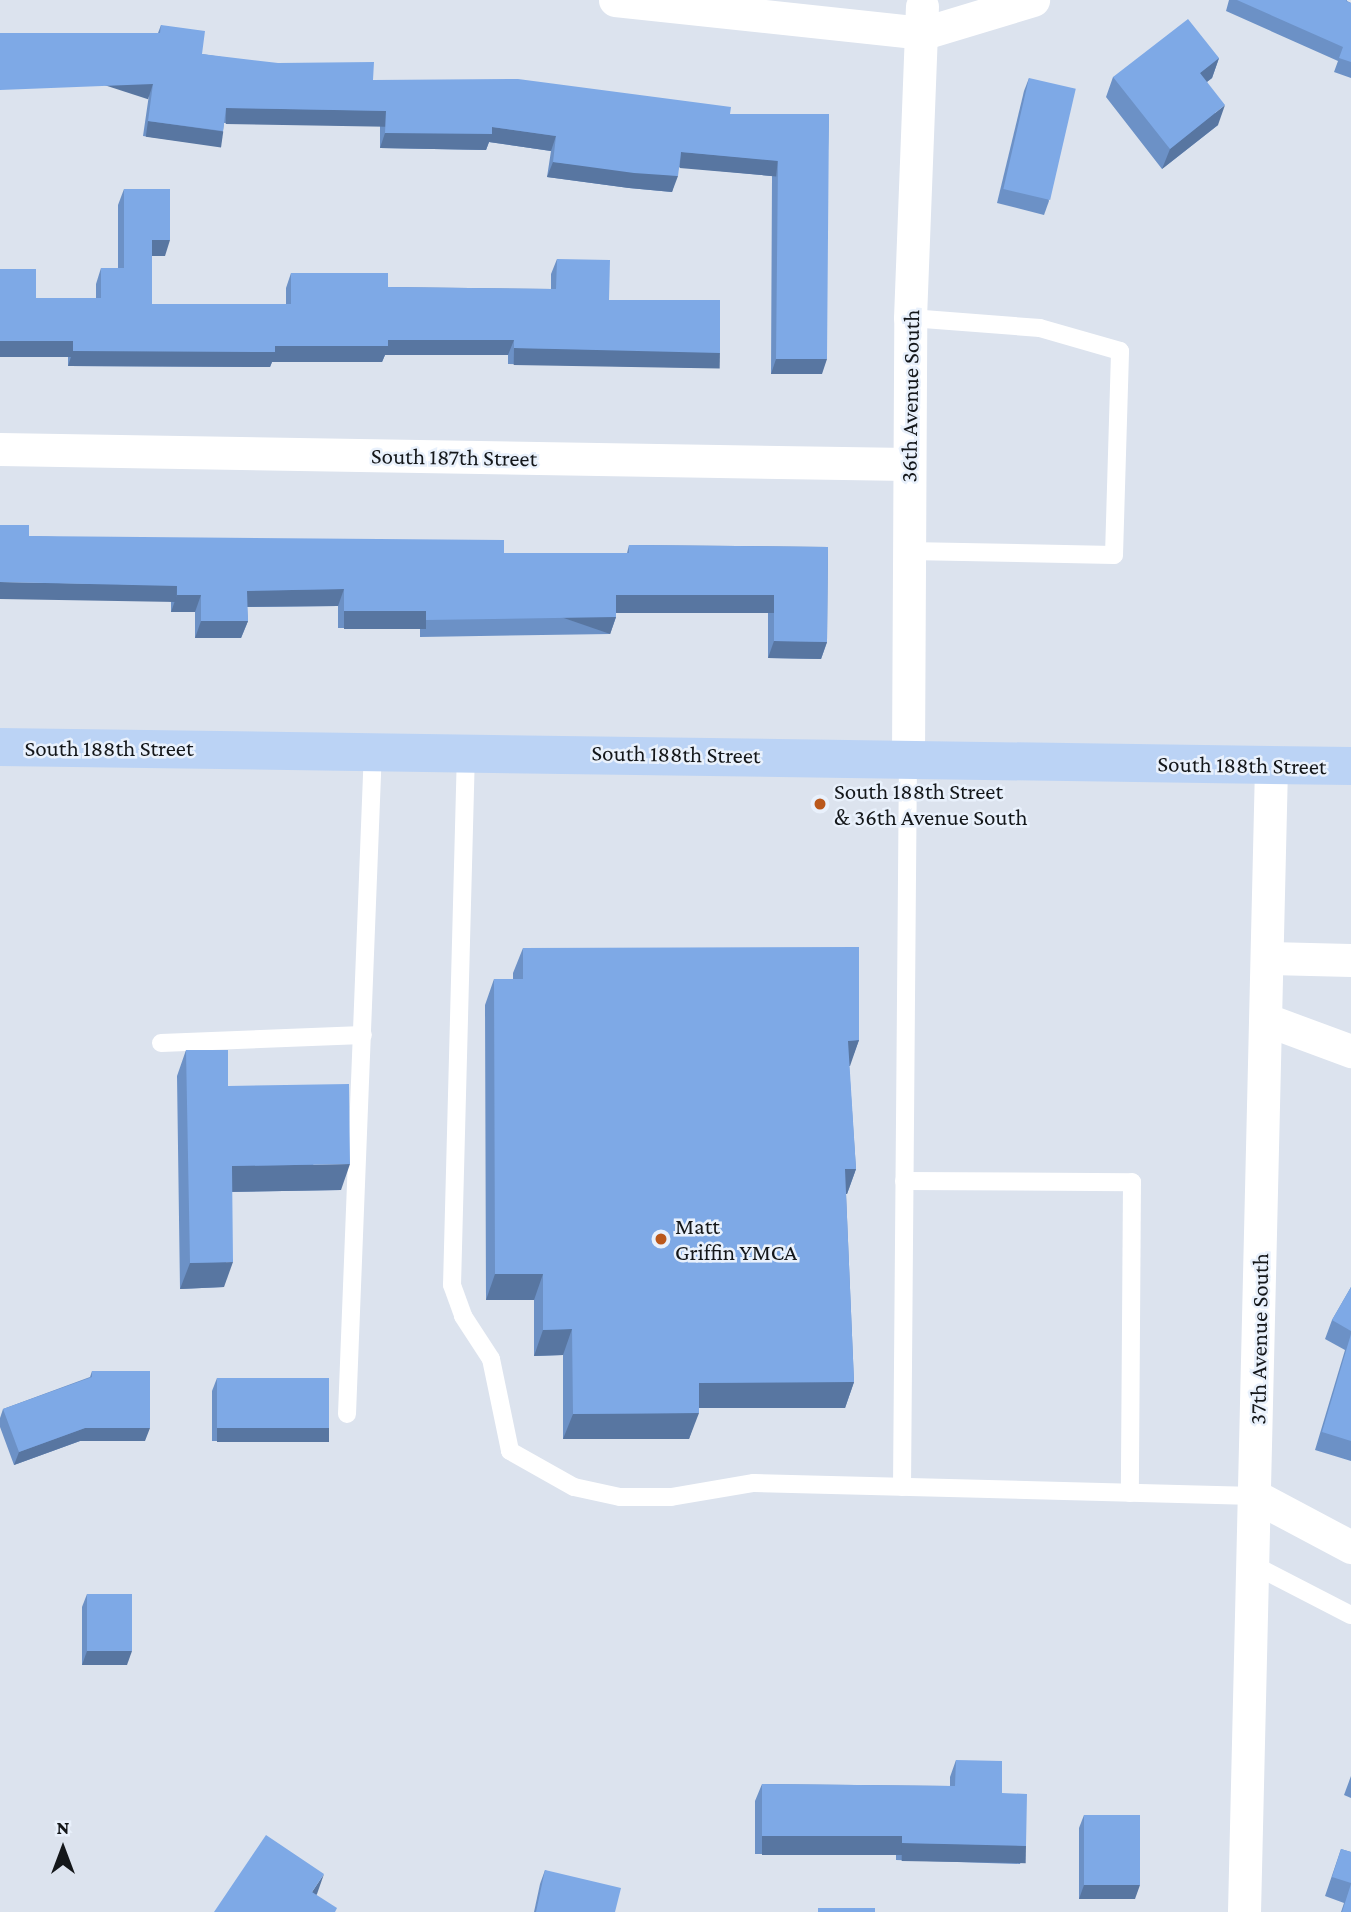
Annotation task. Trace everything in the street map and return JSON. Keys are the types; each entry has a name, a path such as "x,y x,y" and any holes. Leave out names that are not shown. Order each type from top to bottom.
{"main road":[{"name":"South 188th Street","path":"0,747 466,751 1351,766"}],"street":[{"path":"615,0 922,10 1033,0"},
{"name":"36th Avenue South","path":"908,759 910,318 922,10"},
{"name":"South 187th Street","path":"0,449 908,464"},
{"name":"37th Avenue South","path":"1244,1912 1267,1020 1270,766"},
{"path":"1268,958 1351,960"},
{"path":"1267,1020 1351,1051"},
{"path":"1255,1496 1351,1547"}],"lane":[{"path":"908,551 1114,555 1120,351 1040,328 910,318"},
{"path":"347,1415 373,750"},
{"path":"466,751 452,1285 463,1316 491,1359 510,1451 574,1487 620,1497 671,1497 754,1483 1255,1496"},
{"path":"902,1487 908,759"},
{"path":"161,1044 363,1035"},
{"path":"904,1181 1132,1182 1130,1493"},
{"path":"1252,1564 1351,1615"}],"building":[{"path":"1237,0 1347,0 1351,3 1351,62 1339,58 1343,47"},
{"path":"1188,19 1219,58 1200,73 1225,105 1170,149 1113,77"},
{"path":"161,25 205,31 202,54 278,63 374,62 373,80 518,79 731,107 730,114 829,114 827,359 776,359 778,161 681,152 678,176 634,173 553,162 556,136 492,127 492,134 385,133 386,111 226,108 223,131 148,121 153,84 0,90 0,33 160,33"},
{"path":"1029,78 1076,89 1050,200 1003,189"},
{"path":"124,189 170,189 170,240 152,240 152,304 291,304 291,273 388,273 388,287 556,289 557,259 610,260 609,300 720,300 720,353 514,348 514,340 388,340 388,346 275,346 275,352 73,351 73,341 0,341 0,269 36,269 36,298 101,298 101,268 124,268"},
{"path":"0,525 29,525 29,536 504,540 504,553 629,553 629,545 828,547 827,642 774,641 774,595 616,595 616,617 426,620 426,611 344,611 344,589 247,591 248,621 201,621 201,595 177,595 177,586 0,582"},
{"name":"Matt Griffin YMCA","path":"859,947 859,1040 848,1041 856,1169 845,1169 854,1382 699,1383 699,1413 573,1414 572,1329 543,1330 543,1274 495,1274 494,979 523,979 523,948"},
{"path":"186,1050 228,1050 228,1086 349,1084 350,1164 232,1166 233,1262 190,1263"},
{"path":"1351,1287 1351,1331 1332,1320"},
{"path":"1351,1334 1351,1441 1322,1432"},
{"path":"92,1371 150,1371 150,1428 85,1428 19,1452 3,1409 92,1377"},
{"path":"217,1378 329,1378 329,1428 217,1428"},
{"path":"87,1594 132,1594 132,1651 87,1651"},
{"path":"956,1760 1002,1761 1002,1793 1027,1794 1026,1846 902,1843 902,1836 762,1836 762,1784 955,1786"},
{"path":"1084,1815 1140,1815 1140,1885 1084,1885"},
{"path":"266,1835 324,1874 312,1892 337,1908 335,1912 214,1912"},
{"path":"1341,1849 1351,1852 1351,1883 1332,1877"},
{"path":"545,1870 621,1888 615,1912 536,1912"},
{"path":"1351,1884 1351,1912 1342,1912"},
{"path":"818,1908 875,1908 875,1912 818,1912"}],"place":[{"name":"South 188th Street & 36th Avenue South","path":"820,804"},
{"name":"Matt Griffin YMCA","path":"661,1239"}]}
